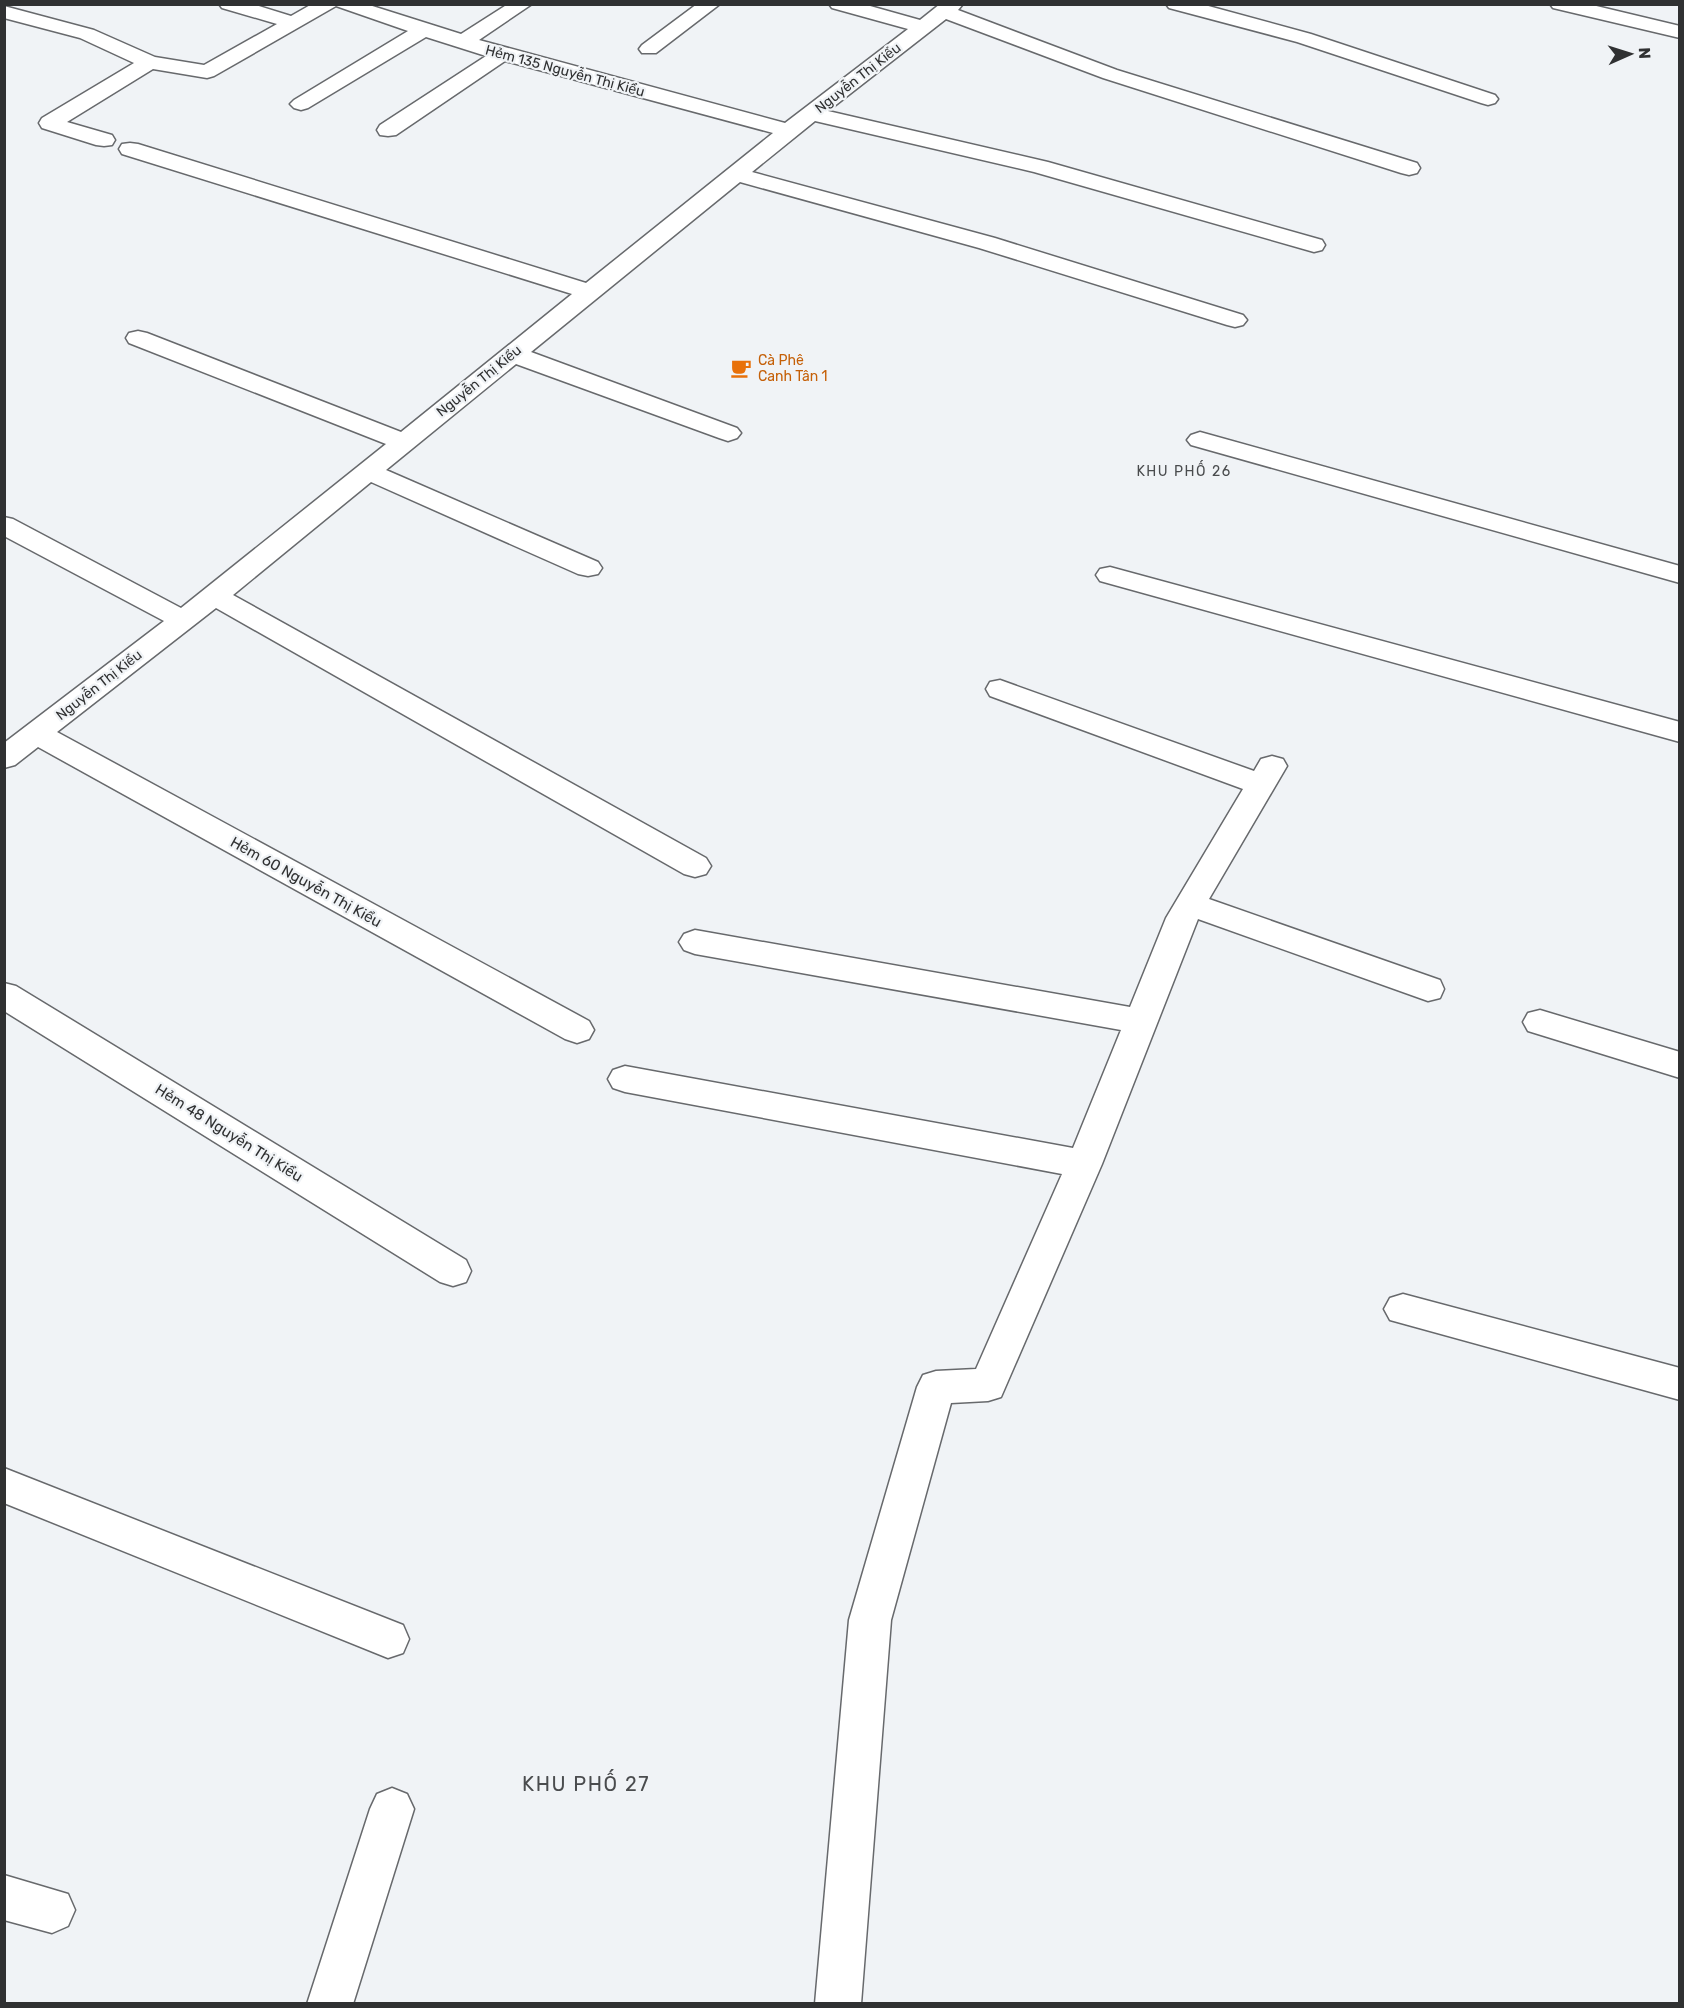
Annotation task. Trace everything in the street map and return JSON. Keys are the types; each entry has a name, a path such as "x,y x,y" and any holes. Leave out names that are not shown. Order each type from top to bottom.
{"street":[{"path":"229,4 294,23"},
{"path":"4,12 87,34 150,62 207,72 327,4"},
{"name":"Hẻm 135 Nguyễn Thị Kiểu","path":"344,4 502,54 789,132"},
{"path":"463,42 522,4"},
{"path":"650,49 710,4"},
{"path":"838,4 924,27"},
{"path":"1176,4 1304,38 1488,99"},
{"path":"1560,4 1680,32"},
{"path":"948,8 1110,74 1409,168"},
{"name":"Nguyễn Thị Kiểu","path":"4,758 214,596 736,174 948,8"},
{"path":"301,104 423,30"},
{"path":"388,130 502,54"},
{"path":"104,140 50,123 150,62"},
{"path":"812,114 1040,167 1314,246"},
{"path":"130,149 589,292"},
{"path":"736,174 883,212 1092,273 1235,320"},
{"path":"138,338 403,442"},
{"path":"513,354 728,433"},
{"path":"1200,440 1680,575"},
{"path":"367,471 588,568"},
{"path":"4,525 183,620"},
{"path":"1110,575 1680,732"},
{"path":"214,596 695,867"},
{"path":"838,2004 870,1620 936,1387 988,1385 1084,1164 1190,904 1267,776 1000,689"},
{"name":"Hẻm 60 Nguyễn Thị Kiểu","path":"36,734 577,1030"},
{"path":"1190,904 1428,989"},
{"path":"695,942 1141,1021"},
{"name":"Hẻm 48 Nguyễn Thị Kiểu","path":"4,995 453,1271"},
{"path":"1540,1022 1680,1065"},
{"path":"626,1078 1084,1164"},
{"path":"1403,1309 1680,1384"},
{"path":"4,1485 388,1639"},
{"path":"330,2004 392,1809"},
{"path":"4,1897 52,1910"}],"place":[{"name":"Cà Phê Canh Tân 1","path":"741,368"}],"district":[{"name":"KHU PHỐ 26","path":"1184,471"},
{"name":"KHU PHỐ 27","path":"586,1784"}]}
